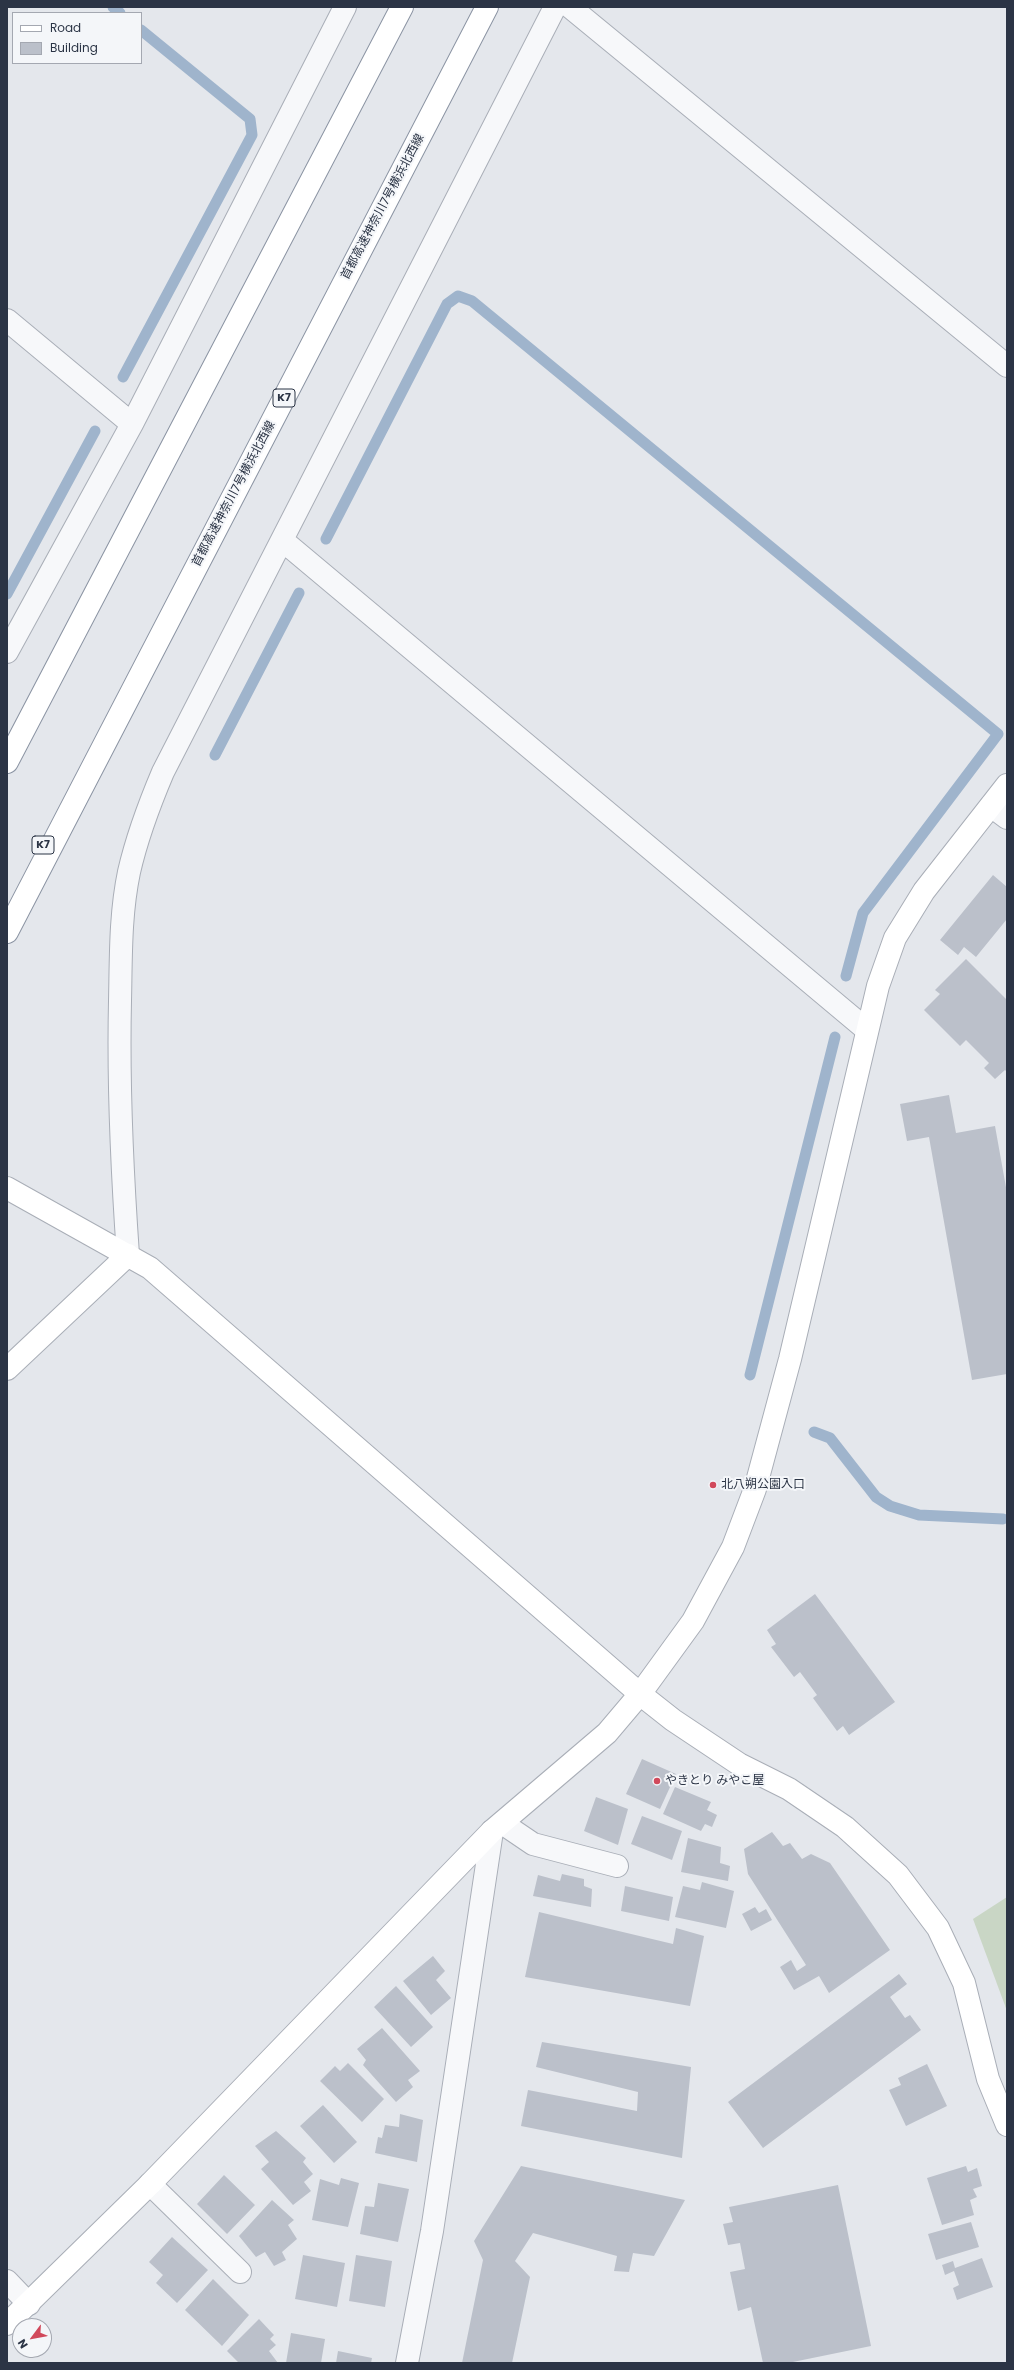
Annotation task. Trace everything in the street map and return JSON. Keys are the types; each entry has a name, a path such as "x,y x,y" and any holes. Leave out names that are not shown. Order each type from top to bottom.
{"main road":[{"path":"7,762 402,7"},
{"name":"首都高速神奈川7号横浜北西線","path":"80,790 487,7"},
{"path":"7,2324 150,2184 497,1827 607,1733 640,1694 693,1621 733,1546 755,1489 790,1359 878,986 895,938 924,891 999,812 1007,785"},
{"path":"7,932 80,790"},
{"name":"K7","path":"7,900 80,790"},
{"path":"7,1188 150,1268 640,1694 673,1720 739,1764 789,1789 845,1827 898,1875 938,1928 964,1983 988,2079 1007,2125"},
{"path":"7,1369 128,1255"}],"street":[{"path":"7,652 132,424 345,7"},
{"path":"128,1255 121,1157 119,1035 122,918 129,872 144,819 163,772 555,7"},
{"path":"570,7 1007,366"},
{"path":"7,320 132,424"},
{"path":"282,540 867,1030"},
{"path":"407,2363 432,2231 497,1827 533,1844 617,1866"},
{"path":"150,2184 240,2272"},
{"path":"7,2281 29,2304"}],"green space":[{"path":"1007,1897 1007,2011 973,1919"}],"building":[{"path":"993,875 1007,887 1007,919 976,957 964,947 958,955 940,940"},
{"path":"966,959 1007,1000 1007,1072 1005,1070 995,1079 984,1068 989,1063 966,1040 960,1046 924,1010 940,994 935,990"},
{"path":"949,1095 956,1133 995,1126 1007,1193 1007,1374 972,1380 929,1137 907,1141 900,1104"},
{"path":"815,1594 895,1702 849,1735 843,1726 837,1731 813,1698 817,1695 800,1672 794,1677 771,1647 776,1644 767,1630"},
{"path":"642,1759 676,1774 660,1809 626,1794"},
{"path":"675,1787 711,1802 707,1810 717,1815 712,1827 705,1824 701,1831 663,1814"},
{"path":"596,1797 628,1809 618,1845 584,1831"},
{"path":"642,1816 682,1831 672,1860 631,1844"},
{"path":"772,1832 783,1846 790,1843 802,1859 811,1854 830,1863 890,1950 829,1993 819,1976 794,1990 780,1967 791,1960 797,1971 806,1965 748,1874 744,1849"},
{"path":"688,1838 721,1847 720,1863 730,1866 728,1881 681,1872"},
{"path":"562,1874 584,1879 584,1886 592,1889 591,1907 533,1896 538,1875 560,1881"},
{"path":"702,1882 734,1891 726,1928 675,1917 683,1886 700,1890"},
{"path":"625,1886 673,1897 669,1921 621,1911"},
{"path":"755,1907 759,1913 766,1909 772,1920 751,1931 742,1914"},
{"path":"539,1912 673,1944 676,1928 704,1936 690,2006 525,1977"},
{"path":"433,1956 445,1971 436,1980 451,1998 431,2015 403,1981"},
{"path":"899,1974 907,1984 890,1997 905,2018 910,2015 921,2030 763,2148 728,2102"},
{"path":"396,1986 433,2027 411,2047 374,2007"},
{"path":"382,2028 420,2071 408,2080 413,2087 396,2102 363,2065 366,2060 357,2049"},
{"path":"542,2042 691,2067 682,2158 521,2126 528,2090 637,2111 638,2092 536,2067"},
{"path":"348,2063 384,2099 362,2122 320,2081 335,2066 340,2071"},
{"path":"927,2064 947,2106 906,2126 889,2090 901,2085 898,2078"},
{"path":"323,2105 357,2142 334,2163 300,2126"},
{"path":"400,2114 423,2120 417,2162 375,2153 378,2137 382,2138 385,2125 399,2127"},
{"path":"276,2131 306,2158 303,2162 313,2174 304,2182 311,2191 293,2205 261,2169 269,2162 255,2146"},
{"path":"521,2166 685,2200 654,2256 633,2253 629,2272 614,2271 617,2256 533,2233 515,2261 530,2277 512,2363 462,2363 483,2260 474,2241"},
{"path":"966,2166 968,2172 977,2168 982,2186 973,2189 977,2197 970,2200 974,2215 942,2225 927,2178"},
{"path":"224,2175 255,2205 227,2234 197,2204"},
{"path":"341,2178 359,2183 348,2227 312,2220 320,2179 339,2185"},
{"path":"378,2183 409,2189 398,2242 360,2234 365,2206 374,2207"},
{"path":"838,2185 871,2346 788,2363 763,2363 751,2307 738,2311 730,2272 745,2269 740,2243 728,2245 723,2224 733,2222 729,2207"},
{"path":"272,2200 294,2220 288,2225 297,2239 282,2252 286,2260 274,2266 265,2252 256,2257 239,2236"},
{"path":"971,2222 979,2247 936,2260 928,2234"},
{"path":"172,2237 208,2270 177,2303 156,2283 163,2275 149,2262"},
{"path":"303,2255 345,2263 337,2307 295,2299"},
{"path":"356,2255 392,2261 385,2307 349,2301"},
{"path":"982,2258 993,2287 957,2300 953,2288 959,2285 954,2271 945,2275 942,2265 953,2261 955,2268"},
{"path":"213,2279 249,2315 222,2346 185,2310"},
{"path":"259,2319 274,2335 270,2339 276,2345 269,2351 278,2363 239,2363 227,2351"},
{"path":"291,2333 325,2339 321,2363 286,2363"},
{"path":"338,2351 372,2358 371,2363 336,2363"}],"waterway":[{"path":"113,7 119,12"},
{"path":"123,377 252,135 250,119 142,31"},
{"path":"326,539 447,304 458,296 472,301 998,734 863,913 846,976"},
{"path":"7,594 95,431"},
{"path":"215,755 299,593"},
{"path":"750,1375 835,1037"},
{"path":"814,1432 830,1438 876,1497 890,1506 919,1515 1003,1519"}],"place":[{"name":"北八朔公園入口","path":"713,1485"},
{"name":"やきとり みやこ屋","path":"657,1781"}]}
